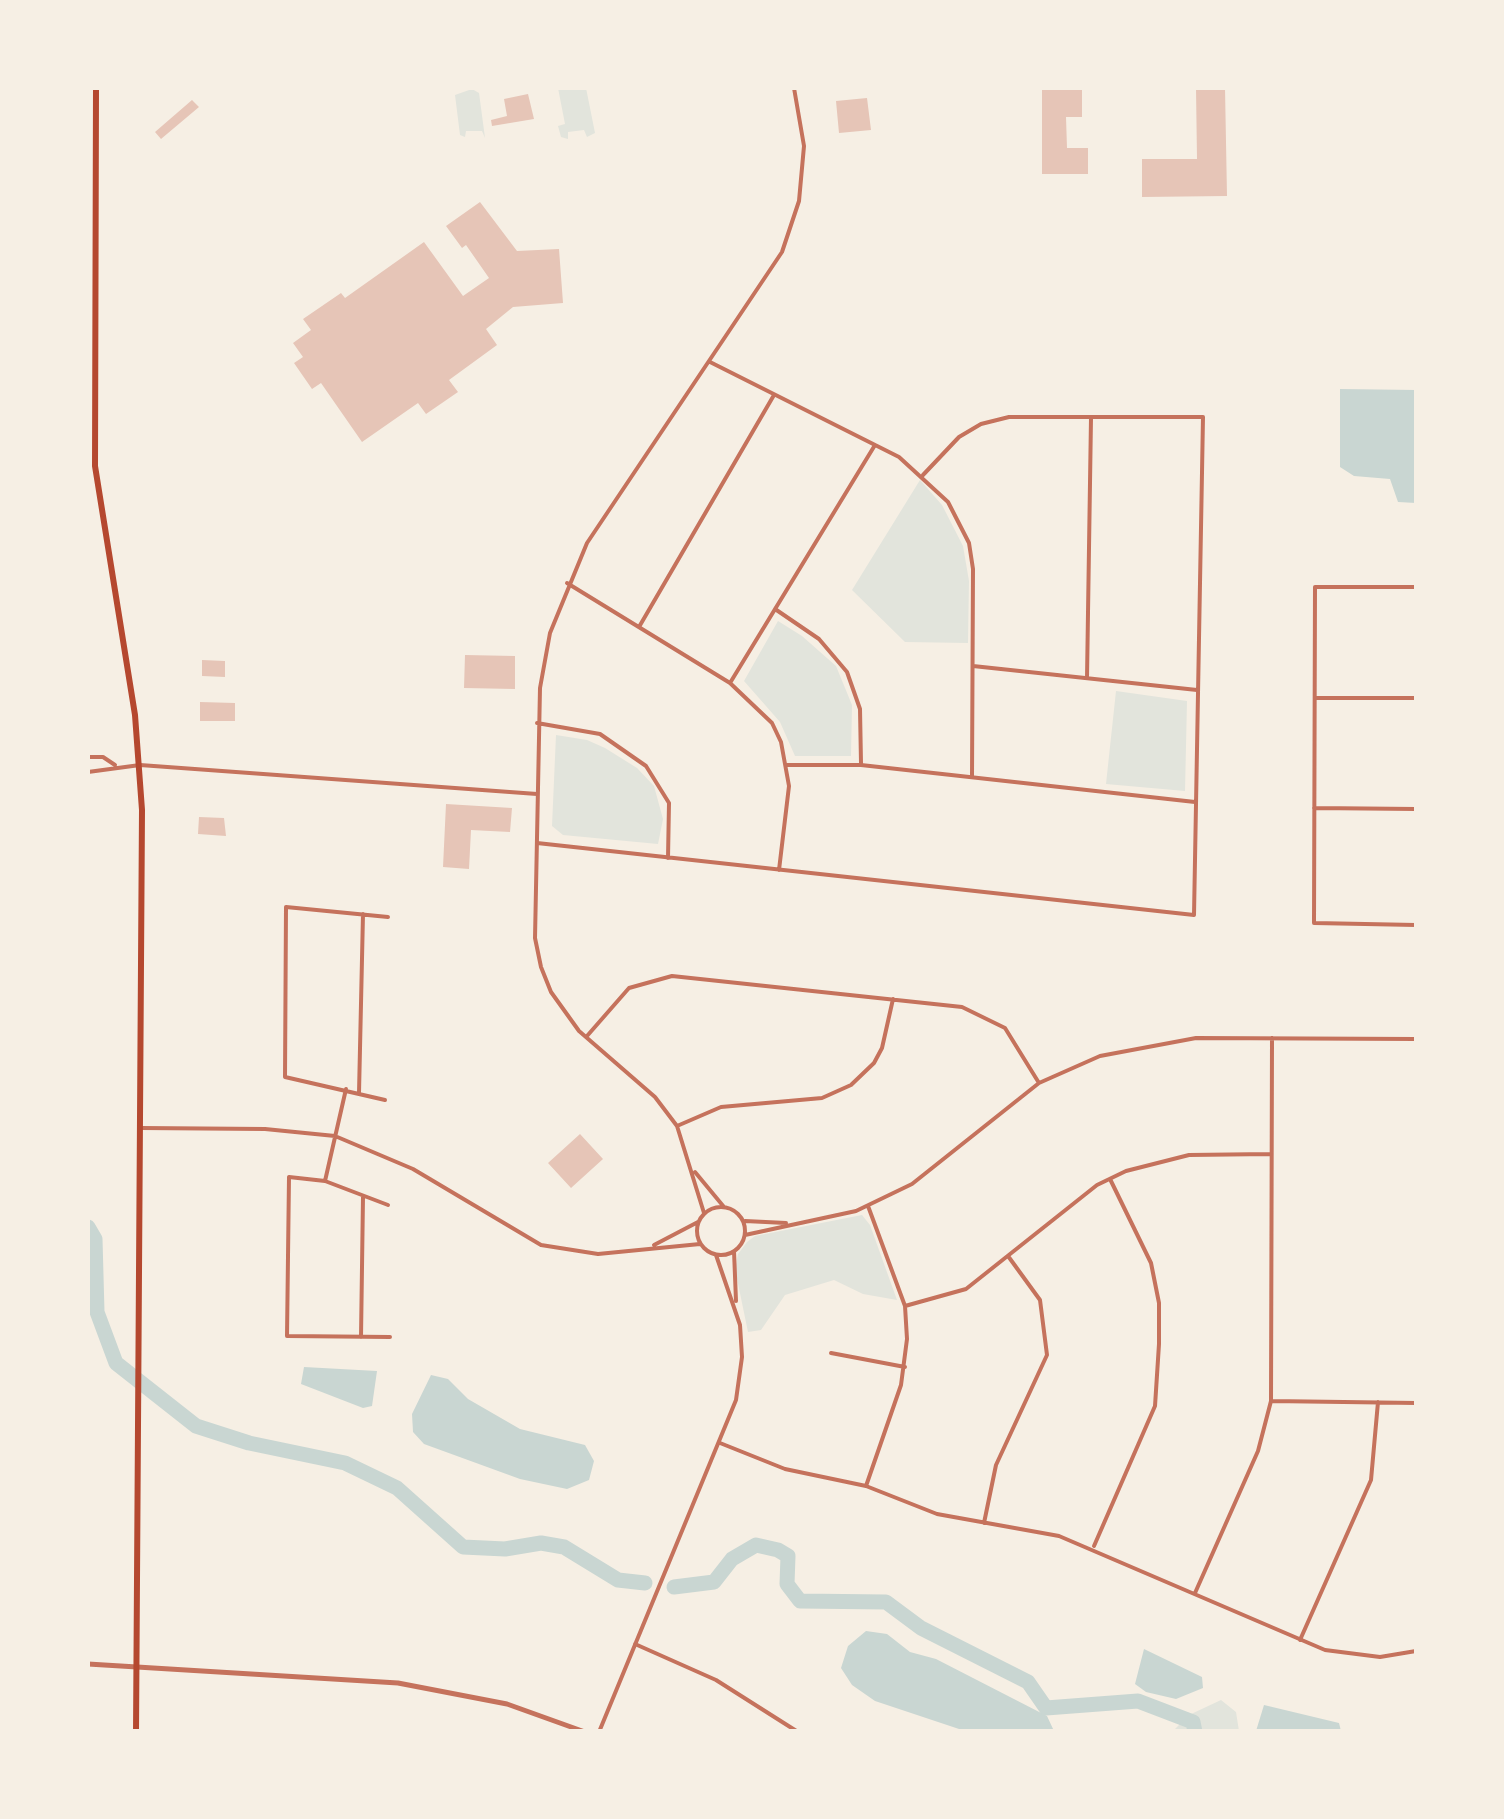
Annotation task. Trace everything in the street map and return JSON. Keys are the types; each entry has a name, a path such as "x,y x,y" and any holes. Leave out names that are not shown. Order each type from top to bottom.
{"main road":[{"path":"96,88 94,466 140,765 136,1732"}],"street":[{"path":"704,1213 677,1126 655,1097 587,1036 551,992 541,967 536,938 537,724 550,633 587,542 770,275 792,228 800,201 804,146 794,88"},
{"path":"710,362 876,445 923,475 948,502 968,542 975,592 972,777"},
{"path":"639,628 774,395"},
{"path":"537,843 1194,915 1203,418 1009,417 981,424 950,446 923,475"},
{"path":"1086,678 1091,418"},
{"path":"730,683 876,445"},
{"path":"567,584 730,683 772,723 787,766 779,870"},
{"path":"1416,587 1315,587 1314,808 1314,922 1416,925"},
{"path":"775,609 820,639 848,672 860,709 860,765"},
{"path":"973,666 1197,690"},
{"path":"1316,698 1416,698"},
{"path":"537,724 600,734 646,766 669,803 668,858"},
{"path":"88,757 103,757 115,765 537,794"},
{"path":"88,772 106,772 115,765"},
{"path":"787,766 860,765 1194,802"},
{"path":"1314,808 1416,809"},
{"path":"385,1100 285,1077 286,907 388,917"},
{"path":"359,1093 363,914"},
{"path":"587,1036 628,988 653,978 672,976 962,1007 1005,1028 1039,1082"},
{"path":"677,1126 721,1107 822,1098 851,1085 882,1048 893,1000"},
{"path":"1194,1594 1258,1452 1271,1401 1272,1038"},
{"path":"745,1235 868,1206 912,1184 1039,1082 1100,1056 1154,1043 1272,1038 1416,1039"},
{"path":"326,1181 346,1089"},
{"path":"140,1128 264,1129 335,1136 413,1169 541,1245 598,1254 700,1244 716,1255 736,1310"},
{"path":"905,1306 966,1290 1110,1179 1189,1155 1270,1154"},
{"path":"694,1172 724,1207 743,1221 790,1223"},
{"path":"388,1205 326,1181 288,1177 287,1336 390,1337"},
{"path":"1093,1548 1155,1406 1160,1344 1159,1303 1151,1263 1110,1179"},
{"path":"361,1337 364,1196"},
{"path":"866,1486 905,1367 905,1306 868,1206"},
{"path":"645,1249 698,1222 704,1213 724,1207"},
{"path":"598,1732 720,1443 740,1373 734,1252 745,1235 743,1221"},
{"path":"698,1222 700,1244"},
{"path":"716,1255 734,1252"},
{"path":"984,1522 996,1465 1047,1355 1040,1300 1008,1256"},
{"path":"832,1353 905,1367"},
{"path":"1271,1401 1416,1403"},
{"path":"1300,1640 1371,1480 1378,1402"},
{"path":"720,1443 785,1470 866,1486 938,1514 1045,1533 1093,1548 1300,1640 1344,1655 1380,1657 1416,1651"},
{"path":"635,1644 716,1680 798,1732"},
{"path":"88,1664 398,1683 507,1704 584,1732"}],"shaded area":[{"path":"558,88 586,88 595,133 587,137 584,130 568,132 568,139 561,137 558,126 565,124"},
{"path":"472,89 479,93 485,138 482,131 460,135 455,95"},
{"path":"1340,389 1416,390 1416,503 1398,502 1390,479 1354,476 1340,467"},
{"path":"920,480 942,505 963,546 969,581 968,643 905,642 852,590"},
{"path":"778,621 836,666 852,705 851,756 795,756 780,722 744,681"},
{"path":"1116,691 1187,701 1185,791 1106,784"},
{"path":"556,735 587,740 605,748 637,768 654,786 663,819 658,844 563,835 552,826"},
{"path":"862,1215 870,1225 897,1300 863,1294 834,1280 785,1295 761,1330 748,1332 735,1269 738,1254 747,1242 755,1236"},
{"path":"304,1367 377,1371 372,1406 363,1408 301,1384"},
{"path":"431,1375 448,1379 468,1399 520,1429 585,1445 594,1461 589,1480 567,1489 520,1479 424,1444 413,1432 412,1414"},
{"path":"866,1631 887,1634 910,1652 936,1659 1047,1716 1054,1731 965,1731 875,1701 852,1685 841,1668 848,1646"},
{"path":"1144,1649 1202,1677 1203,1688 1176,1699 1146,1692 1135,1684"},
{"path":"1221,1700 1236,1712 1239,1731 1173,1731 1189,1715"},
{"path":"1264,1705 1339,1723 1341,1731 1256,1731"}],"building":[{"path":"1082,88 1082,117 1066,117 1067,148 1088,148 1088,174 1042,174 1042,89"},
{"path":"1196,88 1225,88 1227,196 1142,197 1142,159 1197,159"},
{"path":"528,94 534,119 492,126 491,120 507,116 504,99"},
{"path":"867,98 871,130 839,133 836,101"},
{"path":"192,100 199,107 161,139 155,132"},
{"path":"480,202 517,251 559,249 563,303 513,307 486,329 497,345 449,380 458,392 426,414 418,403 362,442 321,383 312,389 294,363 303,357 293,343 311,330 303,319 341,293 345,298 424,242 463,296 489,278 466,245 462,248 446,226"},
{"path":"465,655 515,656 515,689 464,688"},
{"path":"202,660 225,661 225,677 202,676"},
{"path":"200,702 235,703 235,721 200,721"},
{"path":"446,804 512,808 510,832 471,830 469,869 443,867"},
{"path":"199,817 224,818 226,836 198,834"},
{"path":"580,1134 603,1159 571,1188 548,1163"}],"waterway":[{"path":"88,1227 95,1239 97,1312 116,1363 196,1426 249,1443 345,1463 397,1488 463,1547 505,1549 541,1543 564,1547 618,1580 645,1583"},
{"path":"674,1587 714,1582 732,1559 756,1545 778,1550 788,1556 787,1584 800,1601 886,1602 921,1628 1028,1682 1046,1708 1138,1701 1193,1722 1195,1732"}]}
